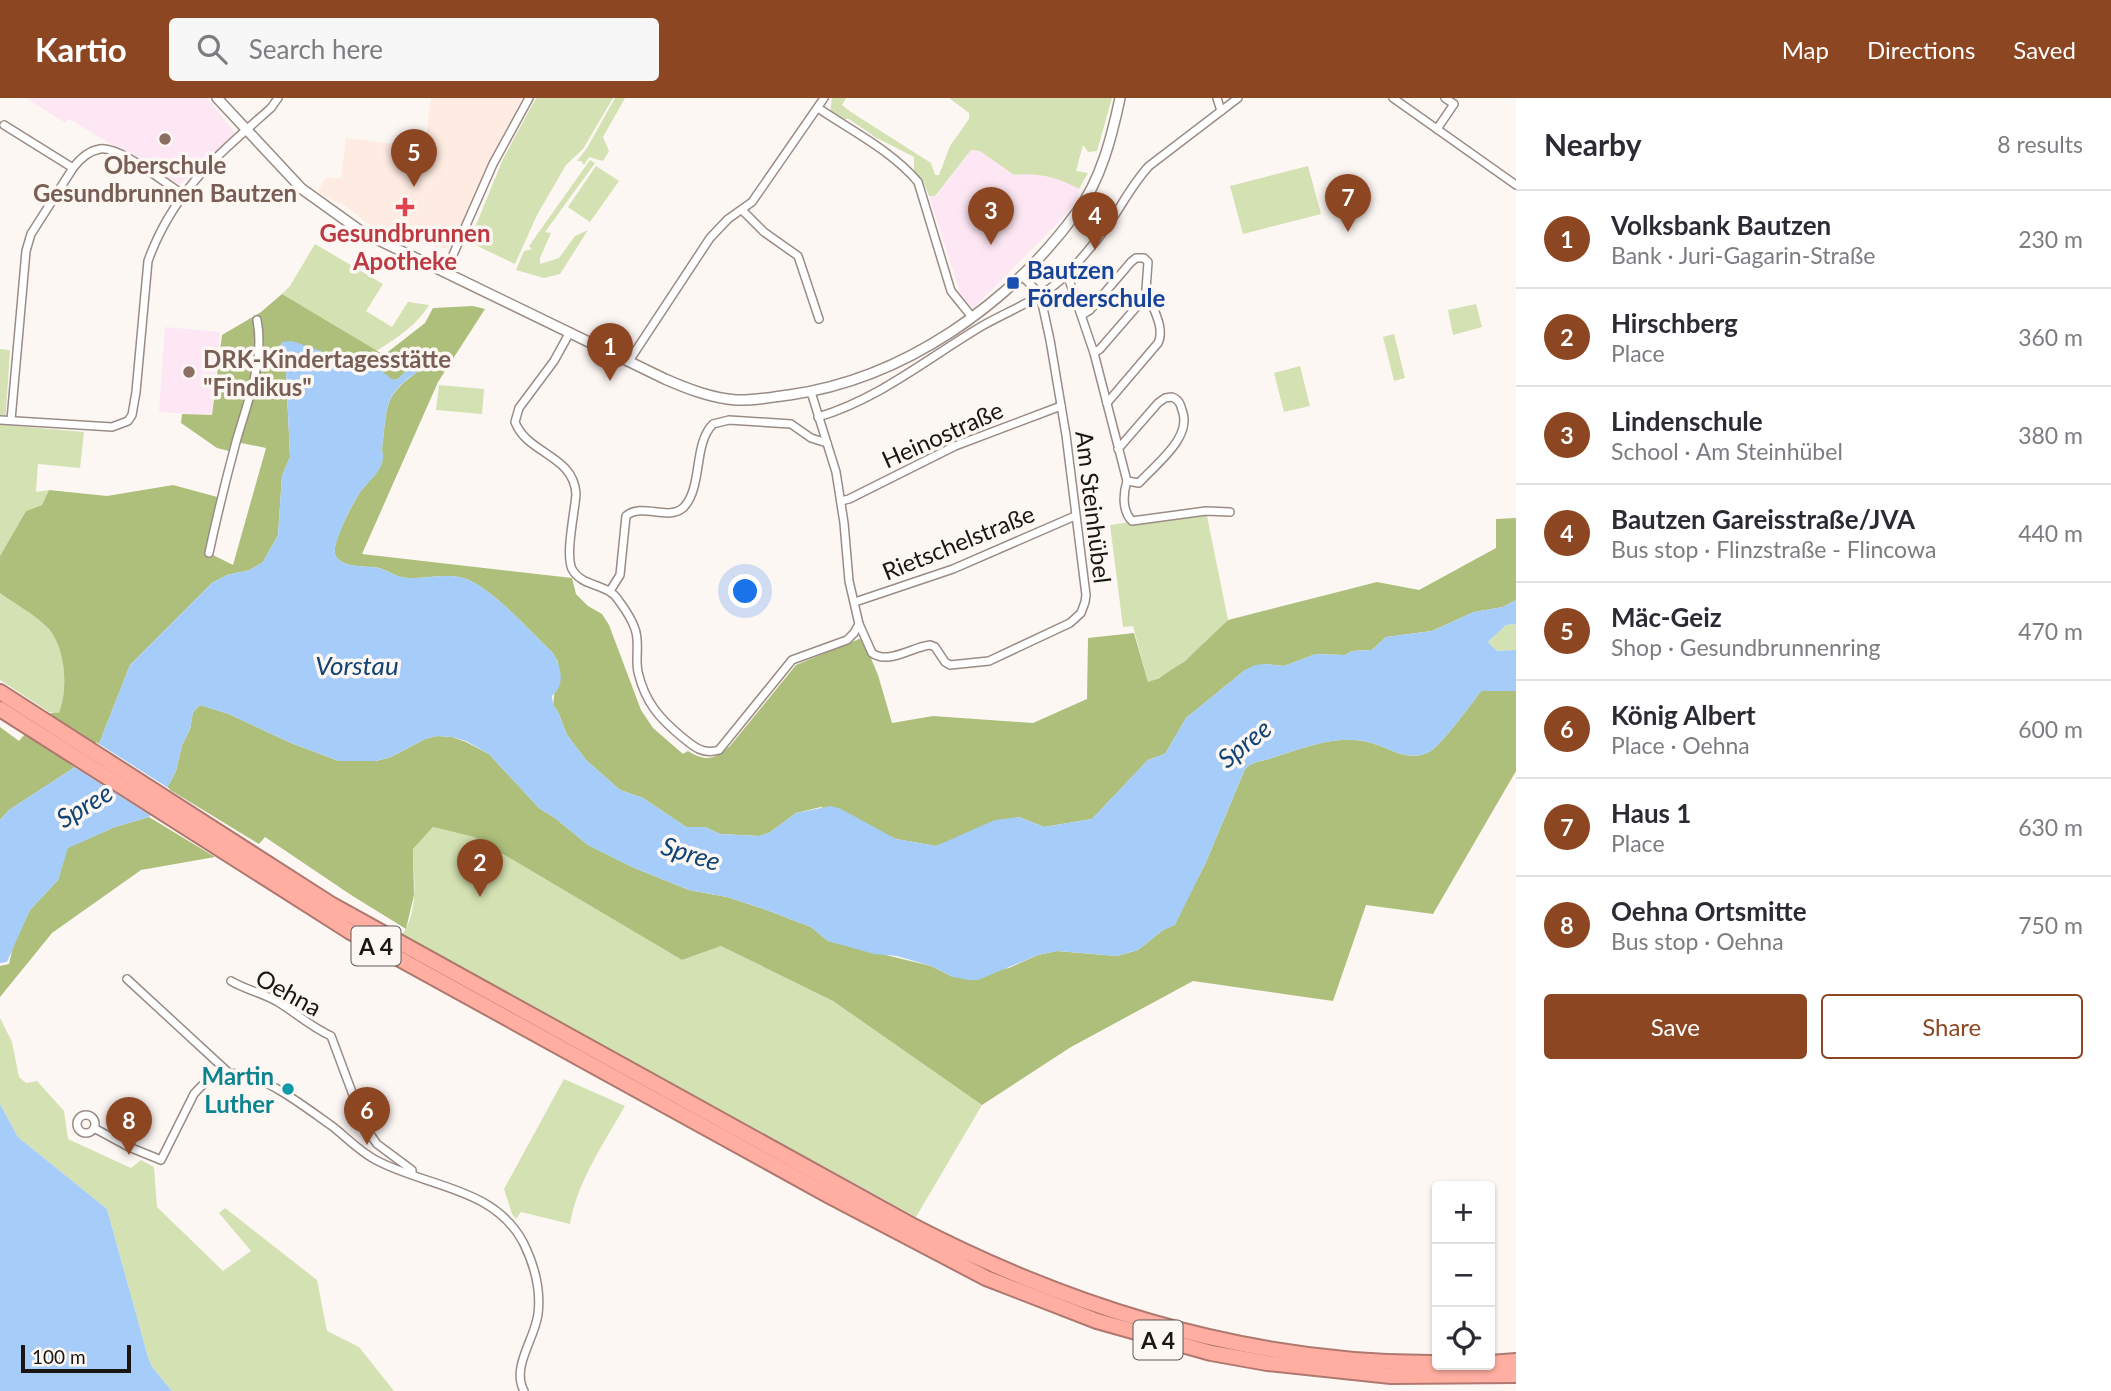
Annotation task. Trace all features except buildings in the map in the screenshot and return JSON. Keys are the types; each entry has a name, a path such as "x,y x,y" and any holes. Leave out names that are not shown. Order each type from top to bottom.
{"highway":[{"name":"A 4","path":"0,692 48,731 200,829 349,931 564,1042 935,1253 1042,1301 1097,1321 1211,1353 1310,1369 1435,1378 1516,1375"},
{"name":"A 4","path":"0,709 48,731"},
{"name":"A 4","path":"590,1057 920,1230 990,1265 1045,1288 1159,1325 1240,1344 1349,1360 1432,1363"},
{"path":"1495,1363 1516,1361"}],"street":[{"path":"217,98 302,189 362,232 694,391 740,400 811,392 848,381 903,359 945,337 972,317 1021,275 1079,210 1097,175 1120,98"},
{"path":"0,419 112,427 128,421 132,415 136,392 148,261 154,244 183,194 211,160 271,108 278,98"},
{"path":"446,273 493,164 529,98"},
{"path":"629,361 710,237 728,219 752,202 824,98"},
{"path":"1217,98 1221,111"},
{"path":"818,417 869,397 984,325 1026,304 1067,274 1102,233 1136,179 1238,98"},
{"path":"1393,98 1516,185"},
{"path":"1437,129 1454,104 1445,98"},
{"path":"818,108 908,169 918,182 951,291 972,317"},
{"path":"4,125 73,168"},
{"path":"11,420 26,251 31,234 73,168 80,159 95,150 110,150 183,194"},
{"path":"742,210 764,232 798,256 819,319"},
{"path":"1082,315 1136,258 1143,258 1148,262 1146,290 1161,337 1149,355 1107,403"},
{"path":"1067,274 1094,353 1127,481 1124,494 1127,516 1132,521 1206,511 1230,512"},
{"path":"1021,275 1040,294"},
{"name":"Am Steinhübel","path":"859,624 876,656 888,657 930,645 935,647 950,665 989,661 1070,623 1084,608 1086,595 1079,530 1074,516 1050,340 1040,294"},
{"path":"1094,353 1139,304 1149,297"},
{"path":"209,553 253,381 260,337 257,320"},
{"path":"570,332 554,361 519,408 515,422 525,437 560,462 570,473 575,485 570,551 572,569 580,578 610,591 618,598 635,630 638,673 652,707 660,719 693,747 703,752 719,750 792,660 851,637 859,624 849,581 836,472 811,392"},
{"path":"1118,449 1158,403 1165,398 1179,400 1185,417 1184,430 1178,440 1139,483 1127,481"},
{"name":"Heinostraße","path":"841,501 955,446 1060,406"},
{"path":"610,591 620,575 626,516 639,510 670,513 682,509 688,501 705,435 713,424 730,419 791,424 811,438 827,443"},
{"name":"Rietschelstraße","path":"855,601 953,569 1074,516"},
{"name":"Oehna","path":"127,979 229,1073 249,1076 267,1084 331,1126 374,1159 493,1206 513,1224 537,1279 538,1315 521,1368 520,1378 524,1391"},
{"name":"Oehna","path":"231,981 245,990 280,1003 306,1023 331,1036 366,1127 377,1144 412,1170 412,1174"},
{"path":"94,1128 161,1160 194,1094 206,1080 229,1073"}],"shaded area":[{"name":"Oberschule Gesundbrunnen Bautzen","path":"26,98 207,98 235,133 180,185 69,119 65,123"},
{"path":"431,98 522,98 491,158 452,245 447,249 398,239 377,231 343,204 318,192 325,178 341,178 346,138 425,145"},
{"path":"971,150 980,151 1014,175 1029,173 1066,181 1079,189 1078,198 1058,223 973,309 961,295 929,196 936,196"},
{"name":"DRK-Kindertagesstätte \"Findikus\"","path":"165,327 220,332 212,415 159,412"}],"green space":[{"path":"536,98 613,98 583,149 566,165 537,215 515,264 469,242 503,159"},
{"path":"615,98 625,98 603,137 609,151 603,161 589,157 584,165 577,161"},
{"path":"832,98 846,98 842,105 931,163 935,175 939,175 950,146 969,119 969,113 949,98 1112,98 1097,151 1088,152 1083,145 1076,171 1088,173 1079,189 1048,177 1014,175 980,151 971,150 935,196 929,196 924,183 914,172 914,157 875,137 849,119 837,119 830,113"},
{"path":"590,160 595,163 545,232 551,233 540,264 559,258 575,236 588,230 560,274 544,278 516,270 524,251 532,249 529,246"},
{"path":"596,166 619,181 590,222 568,207"},
{"path":"1308,166 1321,214 1243,234 1230,186"},
{"path":"315,244 383,284 366,311 392,327 408,302 429,305 412,325 376,351 282,294 290,286"},
{"path":"282,294 384,355 425,323 433,308 473,306 485,309 438,382 362,554 572,578 576,594 588,606 602,614 609,625 641,710 653,728 683,754 688,751 710,758 719,754 730,746 796,665 859,639 863,639 878,675 892,723 933,716 1033,723 1087,699 1088,638 1134,633 1148,682 1185,661 1228,620 1377,582 1419,590 1496,548 1496,519 1516,518 1516,600 1503,607 1474,612 1432,631 1386,637 1372,650 1352,651 1345,655 1316,654 1284,666 1265,664 1245,670 1186,718 1165,754 1148,760 1092,819 1044,827 1019,817 936,846 896,839 821,807 796,813 769,833 759,836 720,834 705,827 686,827 643,798 620,790 586,760 567,735 553,705 558,662 553,653 510,611 474,582 443,576 405,578 379,568 348,564 338,559 335,554 336,542 344,522 361,491 382,462 389,402 400,386 423,368 417,361 398,379 393,380 372,369 356,371 343,368 321,351 279,357 286,371 290,457 282,476 278,535 263,562 250,570 227,575 212,583 130,665 95,754 9,810 0,820 0,727 19,741 41,718 59,713 64,693 64,670 59,648 49,629 0,593 0,556 26,511 42,505 49,490 107,496 173,485 221,498 209,553 233,565 266,448 236,442 233,452 217,448 181,423 182,414 212,415 222,335 261,312"},
{"path":"1476,304 1482,327 1453,335 1448,310"},
{"path":"1394,334 1405,378 1394,381 1383,337"},
{"path":"0,349 10,350 5,425 84,432 80,468 38,464 36,492 49,490 42,505 26,511 0,556"},
{"path":"1300,366 1310,406 1284,412 1274,373"},
{"path":"439,385 484,389 482,414 436,410"},
{"path":"1206,511 1228,620 1181,664 1148,682 1133,626 1123,627 1110,525"},
{"path":"0,593 38,619 55,638 64,670 64,693 59,714 49,712 0,680"},
{"path":"1516,624 1516,650 1497,651 1488,642 1506,625"},
{"path":"1481,691 1516,691 1516,771 1433,914 1366,905 1333,1001 1193,981 1071,1047 982,1105 833,1001 721,946 682,960 474,837 433,827 413,849 414,895 406,929 265,837 259,844 167,788 176,771 193,712 200,705 229,714 291,743 339,761 376,761 391,757 425,739 437,736 452,737 489,754 539,808 588,845 632,867 689,890 727,897 764,909 811,927 828,941 931,966 953,977 1009,968 1038,955 1057,951 1117,956 1138,950 1163,930 1174,925 1206,862 1248,766 1305,747 1343,740 1368,742 1406,755 1421,755 1441,742"},
{"path":"149,817 215,857 141,870 52,933 0,997 0,966 9,964 13,946 30,910 58,880 67,848 115,827"},
{"path":"433,827 474,837 682,960 721,946 833,1001 982,1105 916,1217 402,935 413,905 413,849"},
{"path":"0,1018 12,1042 19,1077 26,1083 37,1081 64,1111 68,1139 131,1168 141,1160 154,1167 157,1207 223,1271 251,1251 219,1213 225,1208 317,1280 327,1331 359,1347 394,1391 172,1391 152,1367 148,1357 107,1209 18,1137 0,1104"},
{"path":"564,1079 625,1106 585,1178 570,1224 521,1212 516,1219 504,1189"}],"water":[{"name":"Vorstau","path":"292,341 321,351 336,366 364,371 380,370 393,380 398,379 417,360 423,368 400,386 389,402 382,462 344,522 335,549 338,559 348,564 379,568 405,578 463,578 485,590 553,653 561,681 552,696 553,705 567,735 586,760 620,790 643,798 686,827 705,827 720,834 759,836 769,833 796,813 831,806 896,839 936,846 995,820 1019,817 1044,827 1092,819 1148,760 1165,754 1186,718 1245,670 1255,665 1284,666 1316,654 1345,655 1352,651 1372,650 1386,637 1432,631 1474,612 1503,607 1516,600 1516,624 1506,625 1488,642 1497,651 1516,650 1516,691 1481,691 1440,742 1421,755 1406,755 1368,742 1343,740 1318,744 1251,764 1245,769 1206,862 1175,925 1163,930 1138,950 1117,956 1057,951 1038,955 978,980 953,977 931,966 897,956 874,954 828,941 811,927 764,909 727,897 689,890 632,867 588,845 539,808 489,754 466,741 437,736 376,761 339,761 291,743 229,714 200,705 193,712 176,771 149,817 115,827 68,848 58,880 30,910 7,962 0,963 0,820 9,810 95,754 130,665 212,583 227,575 250,570 263,562 278,535 282,476 290,457 286,371 279,357 279,348 282,342"},
{"path":"0,1104 18,1137 107,1209 148,1357 152,1367 172,1391 0,1391"}],"pier":[{"path":"96,742 170,789 153,817 71,765 92,752"}],"place":[{"name":"Oberschule Gesundbrunnen Bautzen","path":"165,139"},
{"name":"Mäc-Geiz","path":"414,187"},
{"name":"Gesundbrunnen Apotheke","path":"405,207"},
{"name":"Haus 1","path":"1348,232"},
{"name":"Lindenschule","path":"991,245"},
{"name":"Bautzen Gareisstraße/JVA","path":"1095,250"},
{"name":"Bautzen Förderschule","path":"1013,283"},
{"name":"DRK-Kindertagesstätte \"Findikus\"","path":"189,372"},
{"name":"Volksbank Bautzen","path":"610,381"},
{"name":"Hirschberg","path":"480,897"},
{"name":"Martin Luther","path":"288,1089"},
{"name":"König Albert","path":"367,1145"},
{"name":"Oehna Ortsmitte","path":"129,1155"}],"water label":[{"name":"Spree","path":"1244,743"},
{"name":"Spree","path":"84,805"},
{"name":"Spree","path":"691,853"}]}
